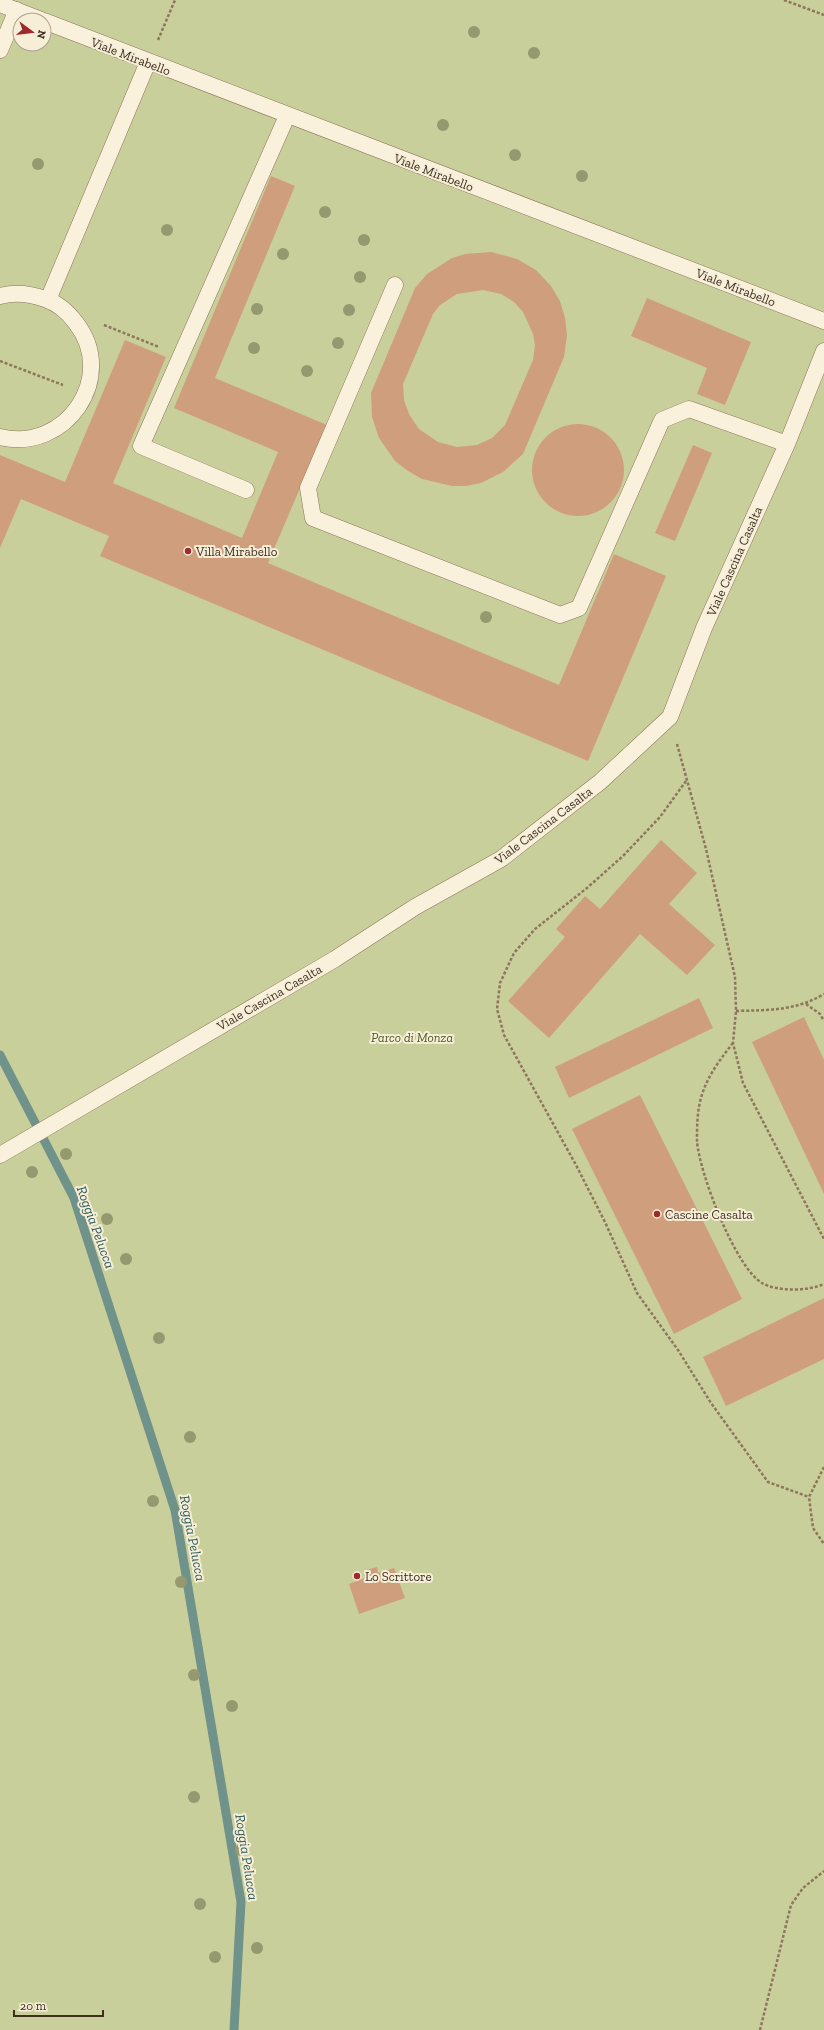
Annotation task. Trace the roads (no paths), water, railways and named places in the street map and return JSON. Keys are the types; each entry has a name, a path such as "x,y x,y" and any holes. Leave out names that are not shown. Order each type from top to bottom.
{"lane":[{"name":"Viale Mirabello","path":"0,4 22,12"},
{"path":"0,50 17,10"},
{"name":"Viale Mirabello","path":"52,25 824,321"},
{"path":"48,300 148,62"},
{"path":"246,490 141,446 287,116"},
{"path":"395,285 308,488 313,518 560,615 579,608 662,420 689,409 787,444"},
{"path":"0,296 20,294 36,296 48,300 70,315 86,339 91,368 86,393 78,409 67,421 54,430 39,437 24,440 0,437"},
{"name":"Viale Cascina Casalta","path":"0,1155 335,959 415,907 501,859 600,782 670,717 704,628 787,444 824,351"}],"waterway":[{"name":"Roggia Pelucca","path":"0,1055 74,1198 175,1510 241,1902 234,2030"}],"place":[{"name":"Villa Mirabello","path":"188,551"},
{"name":"Cascine Casalta","path":"657,1214"},
{"name":"Lo Scrittore","path":"357,1576"}],"park label":[{"name":"Parco di Monza","path":"412,1037"}]}
